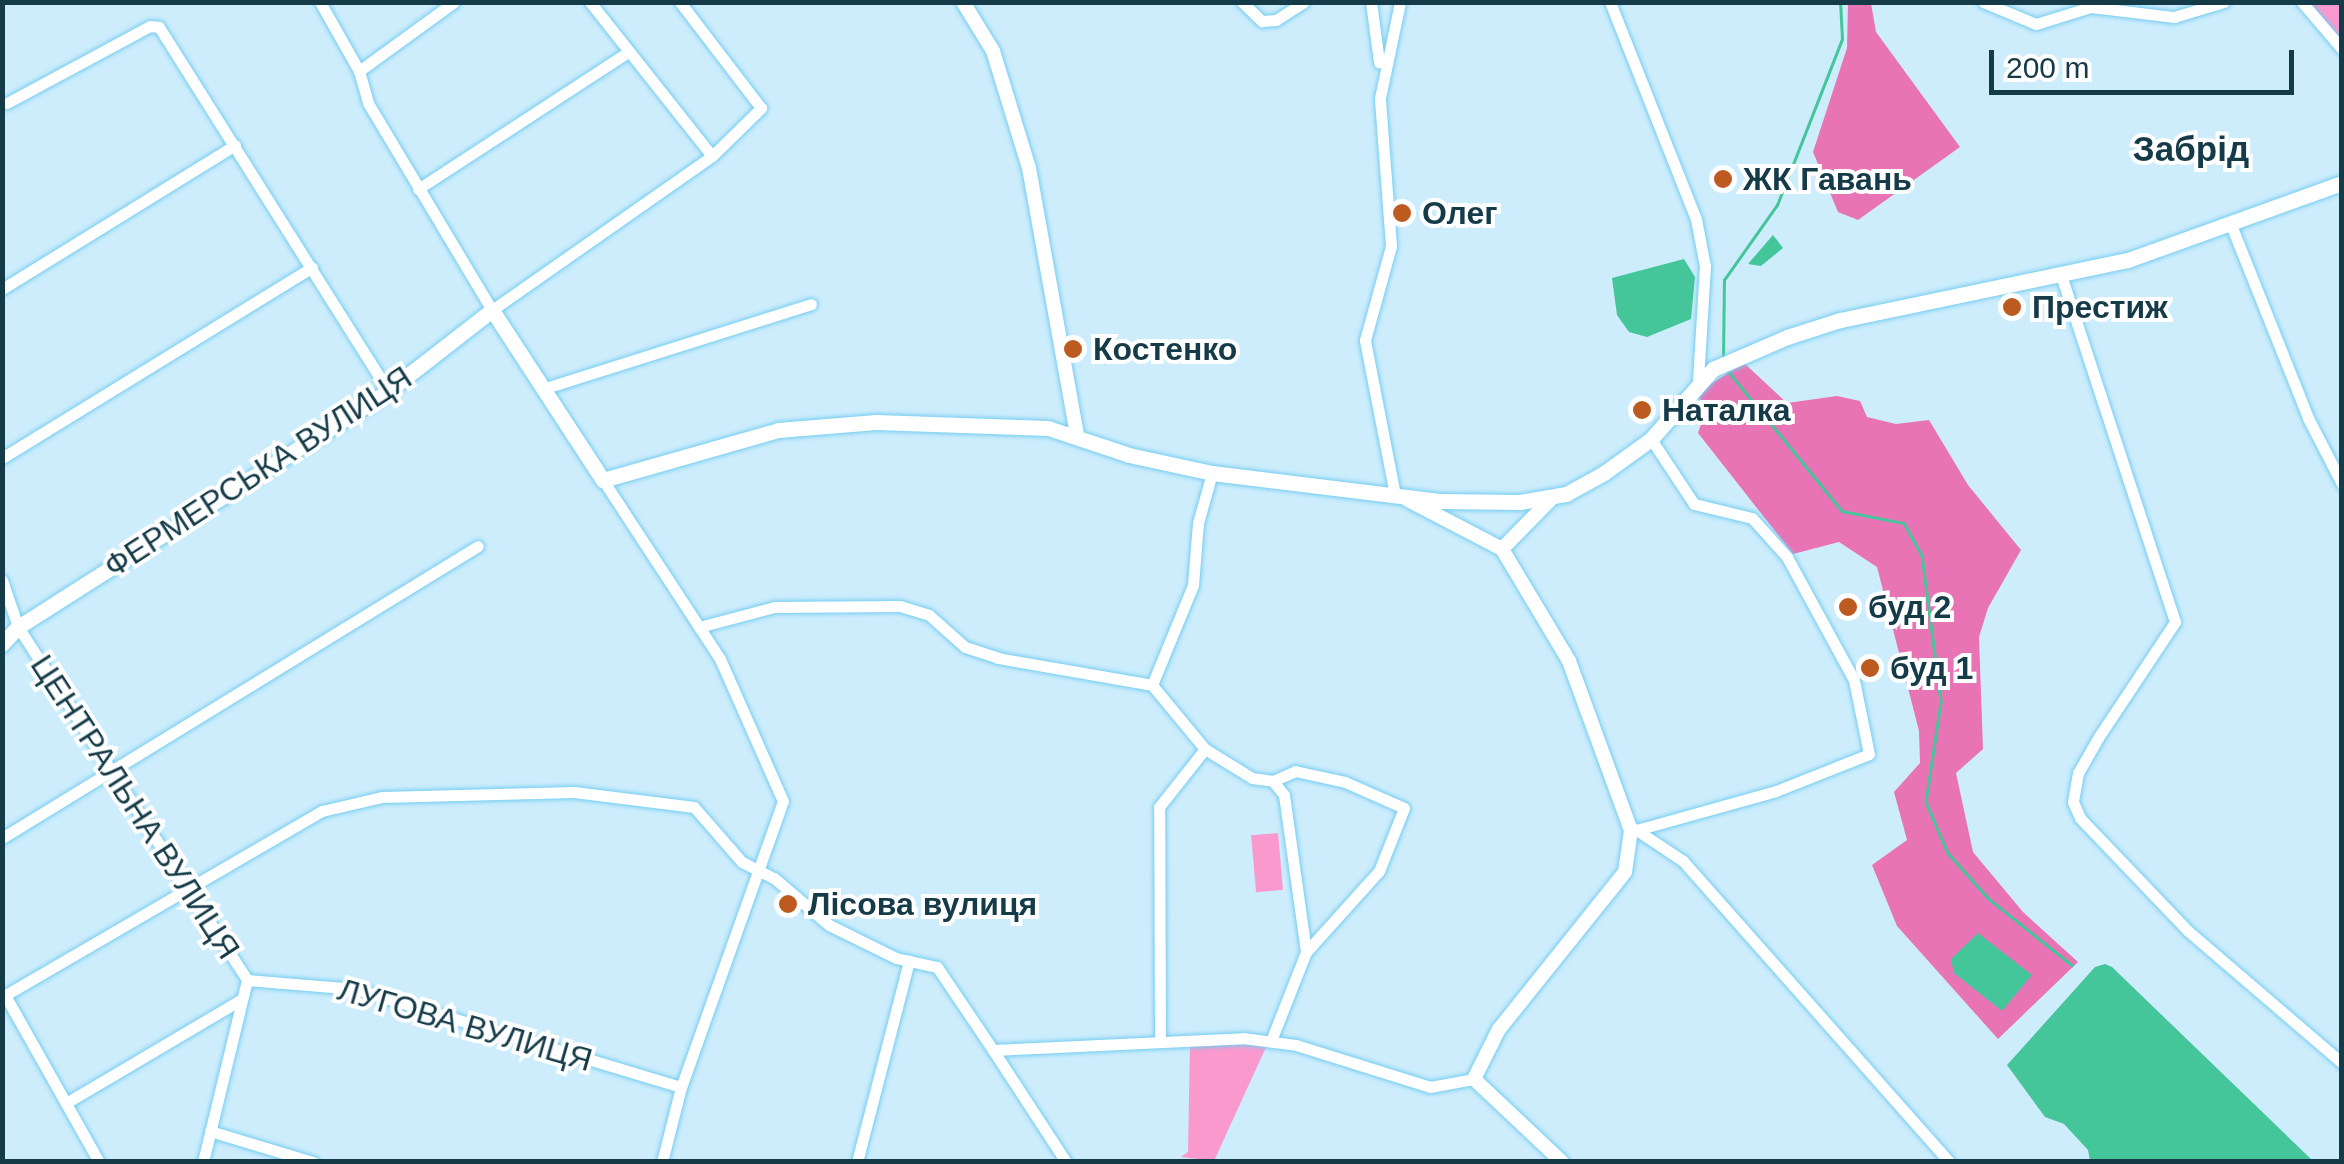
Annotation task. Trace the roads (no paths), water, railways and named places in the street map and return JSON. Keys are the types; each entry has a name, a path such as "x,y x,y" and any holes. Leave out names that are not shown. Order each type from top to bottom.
{"main road":[{"path":"492,310 603,480 778,430 841,422 1030,426 1077,436 1129,456 1212,473 1486,502 1552,498 1604,473 1650,439 1698,380 1738,356 1840,320 2061,275 2231,225 2342,184"},
{"name":"ФЕРМЕРСЬКА ВУЛИЦЯ","path":"2,644 18,627 388,391 492,310"}],"street":[{"path":"320,2 360,70 368,104 492,310 712,156 761,108 680,2"},
{"path":"360,70 454,2"},
{"path":"590,2 712,156"},
{"path":"963,2 993,51 1028,168 1077,436"},
{"path":"1249,5 1276,20 1304,2"},
{"path":"1372,2 1391,246 1364,340 1396,495 1502,549 1570,661 1636,829 1684,860 1949,1162"},
{"path":"1380,98 1400,2"},
{"path":"1610,2 1702,243 1698,380"},
{"path":"1983,2 2036,24 2091,6 2174,17 2224,2"},
{"path":"2302,2 2342,49"},
{"path":"7,103 155,26 235,145 388,391"},
{"path":"418,190 628,52"},
{"path":"2,289 235,145"},
{"path":"2231,225 2308,418 2342,484"},
{"path":"2,458 312,267"},
{"path":"2061,275 2175,622 2085,762 2074,802 2080,818 2188,931 2342,1063"},
{"path":"542,389 811,304"},
{"path":"1636,829 1776,791 1869,754 1854,680 1787,557 1752,518 1694,504 1650,439"},
{"path":"1152,685 1193,585 1198,523 1212,473"},
{"path":"603,480 728,675 783,801 681,1087 662,1162"},
{"path":"1502,549 1552,498"},
{"path":"2,838 478,546"},
{"name":"ЦЕНТРАЛЬНА ВУЛИЦЯ","path":"2,580 18,627 247,980 203,1162"},
{"path":"699,627 752,609 900,606 929,615 965,647 998,658 1152,685 1205,749 1252,778 1273,781 1296,771 1345,782 1404,808 1379,870 1306,952 1271,1041"},
{"path":"1160,1038 1158,807 1205,749"},
{"path":"1273,781 1284,795 1306,952"},
{"path":"99,1162 4,997 286,826 350,802 500,790 683,803 757,870 829,926 910,960 937,967 1066,1162"},
{"path":"1474,1079 1499,1028 1624,872 1636,829"},
{"path":"857,1162 910,960"},
{"name":"ЛУГОВА ВУЛИЦЯ","path":"247,980 356,989 681,1087"},
{"path":"66,1103 242,1000"},
{"path":"993,1050 1160,1038 1271,1041 1430,1087 1474,1079"},
{"path":"1474,1079 1562,1162"},
{"path":"210,1131 313,1162"},
{"path":"861,1148 870,1162"}],"waterway":[{"path":"1723,359 1724,280 1777,205 1842,39 1840,2"},
{"path":"1728,371 1842,511 1904,523 1922,555 1941,702 1926,802 1948,853 1989,899 2072,965"}],"place":[{"name":"ЖК Гавань","path":"1723,179"},
{"name":"Олег","path":"1402,213"},
{"name":"Престиж","path":"2012,307"},
{"name":"Костенко","path":"1073,349"},
{"name":"Наталка","path":"1642,410"},
{"name":"буд 2","path":"1848,607"},
{"name":"буд 1","path":"1870,668"},
{"name":"Лісова вулиця","path":"788,904"}],"district":[{"name":"Забрід","path":"2191,149"}]}
